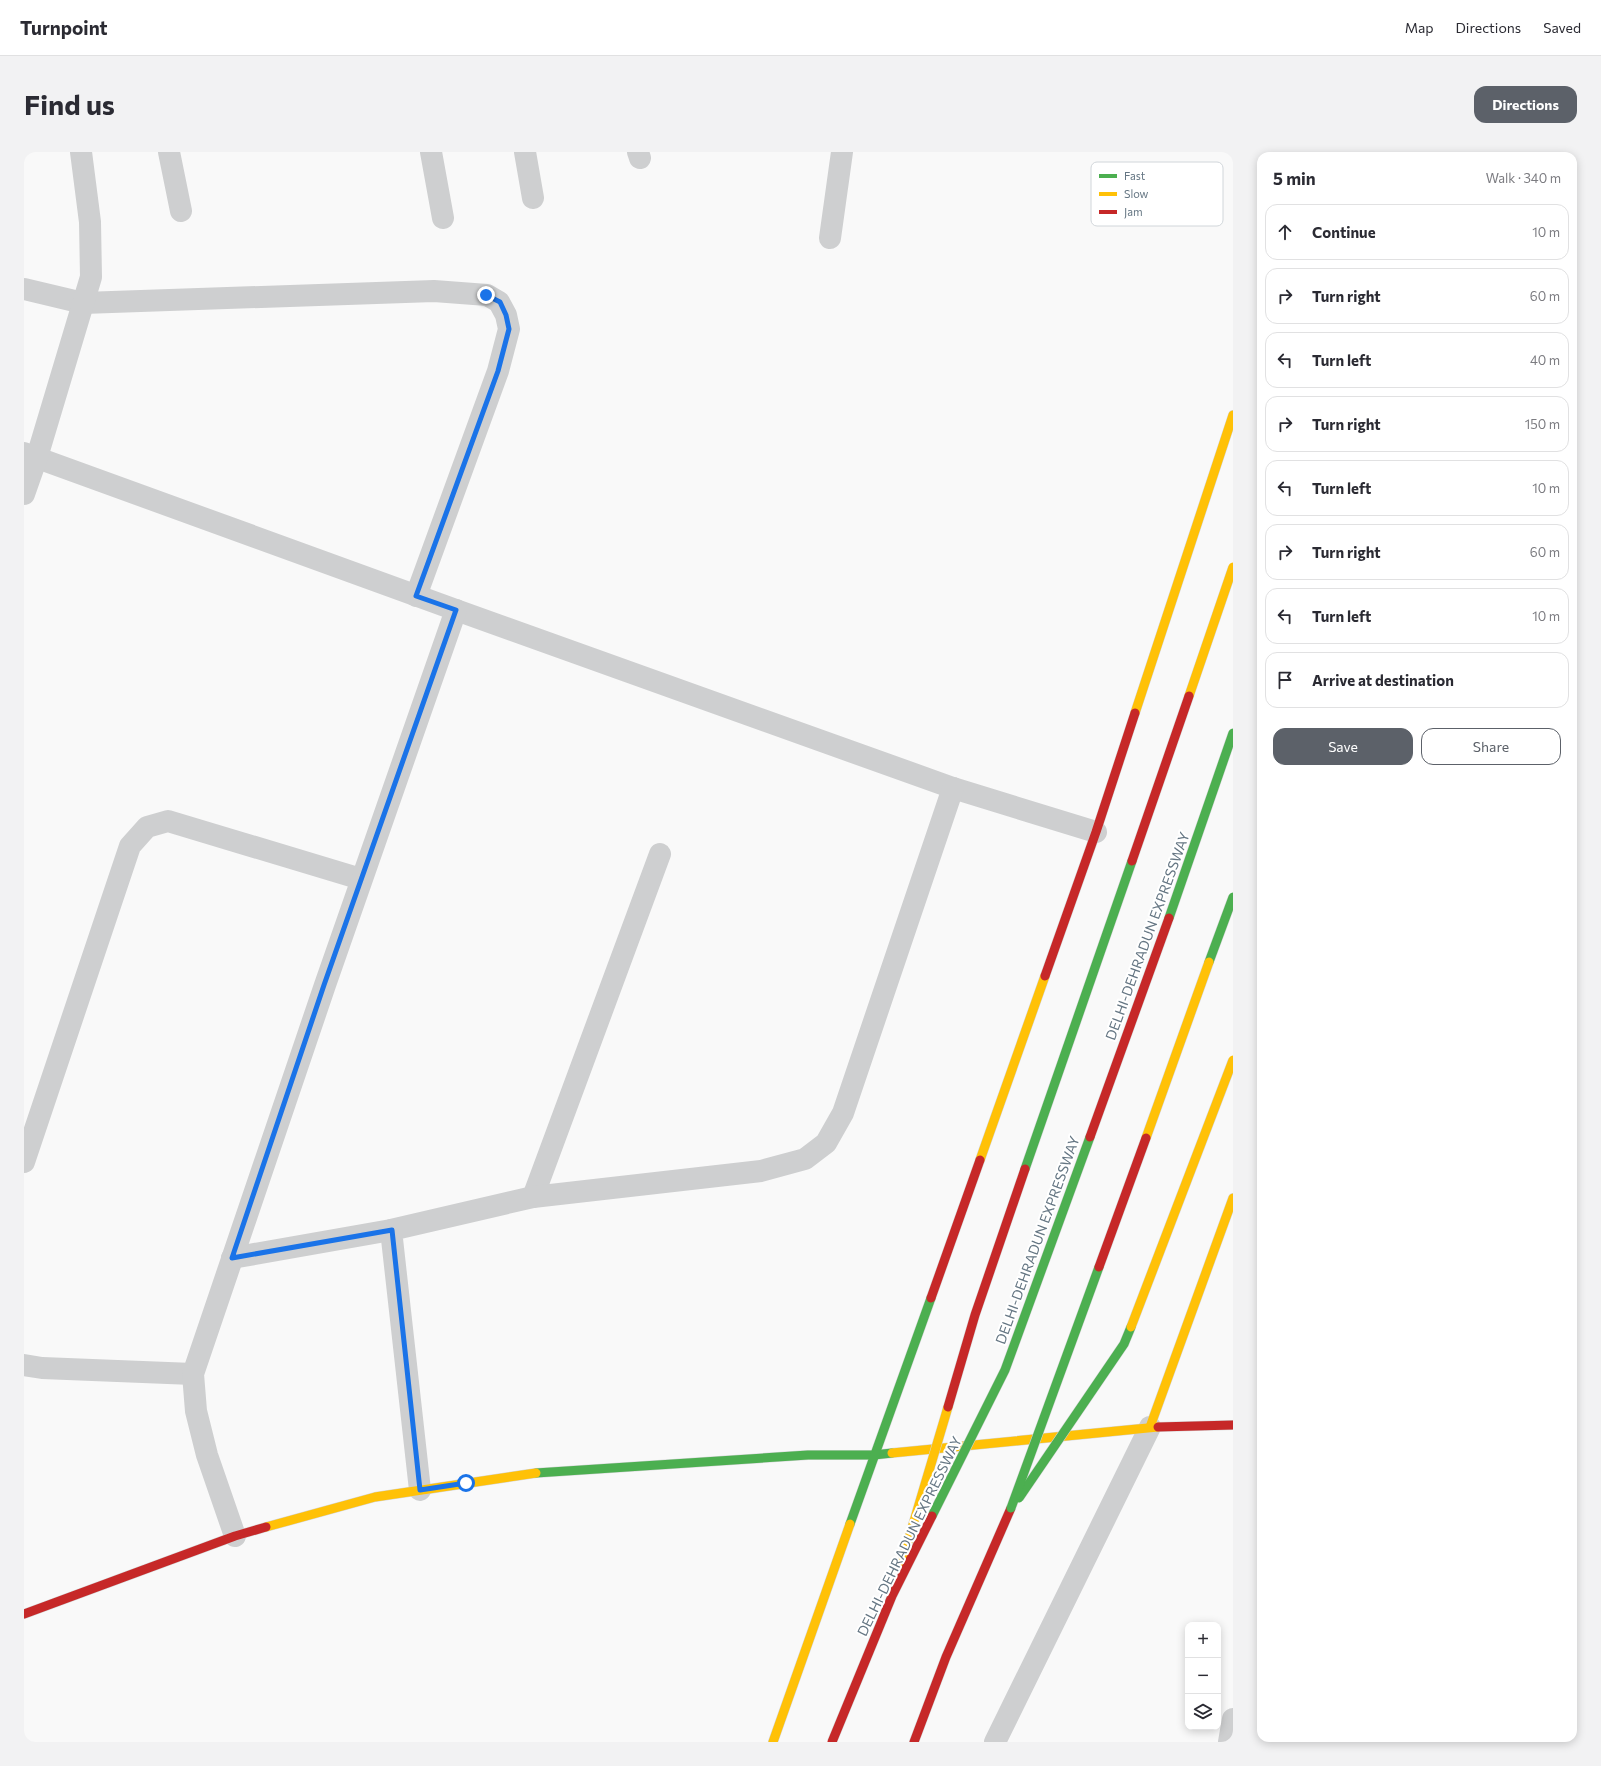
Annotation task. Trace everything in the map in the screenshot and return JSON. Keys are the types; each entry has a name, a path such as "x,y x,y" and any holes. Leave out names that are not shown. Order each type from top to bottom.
{"main road":[{"path":"773,1742 1096,832 1233,415"},
{"path":"892,1596 976,1315 1233,567"},
{"name":"DELHI-DEHRADUN EXPRESSWAY","path":"832,1742 892,1596 1005,1370 1198,837 1233,733"},
{"path":"914,1742 946,1657 1011,1508 1233,897"},
{"path":"1011,1508 1124,1344 1233,1060"},
{"path":"1150,1427 1233,1198"},
{"path":"24,1614 235,1536 375,1497 532,1473 808,1455 874,1455 1150,1427 1233,1425"}],"street":[{"path":"24,494 30,455 91,278 90,222 81,152"},
{"path":"169,152 181,211"},
{"path":"431,152 443,218"},
{"path":"525,152 533,198"},
{"path":"830,238 842,152"},
{"path":"24,289 83,303 434,292 486,295 500,302 506,315 509,329 498,371 416,596"},
{"path":"30,455 416,596 953,788 1096,832"},
{"path":"235,1536 207,1454 196,1411 193,1374 361,878 456,610"},
{"path":"232,1258 392,1230 533,1197 761,1171 805,1159 826,1142 843,1113 953,788"},
{"path":"24,1162 130,846 147,827 168,821 361,878"},
{"path":"533,1197 660,854"},
{"path":"392,1230 420,1490"},
{"path":"24,1365 42,1368 193,1374"},
{"path":"995,1742 1150,1427"},
{"path":"1229,1742 1233,1719"}],"traffic: fast":[{"path":"1169,918 1233,733"},
{"path":"1025,1169 1132,861"},
{"path":"1209,962 1233,897"},
{"path":"932,1516 1005,1370 1090,1137"},
{"path":"1011,1508 1099,1267"},
{"path":"850,1524 931,1298"},
{"path":"1019,1498 1124,1344 1131,1327"},
{"path":"536,1473 808,1455 874,1455 892,1453"}],"traffic: slow":[{"path":"1135,713 1233,415"},
{"path":"1189,696 1233,567"},
{"path":"1146,1138 1209,962"},
{"path":"980,1160 1045,976"},
{"path":"1131,1327 1233,1060"},
{"path":"1150,1427 1233,1198"},
{"path":"901,1565 948,1407"},
{"path":"892,1453 1158,1427"},
{"path":"266,1527 375,1497 536,1473"},
{"path":"773,1742 850,1524"}],"traffic: jam":[{"path":"1132,861 1189,696"},
{"path":"1045,976 1096,832 1135,713"},
{"path":"1090,1137 1169,918"},
{"path":"1099,1267 1146,1138"},
{"path":"931,1298 980,1160"},
{"path":"948,1407 975,1315 1025,1169"},
{"path":"1158,1427 1233,1425"},
{"path":"914,1742 946,1657 1011,1508"},
{"path":"832,1742 892,1596 932,1516"},
{"path":"24,1614 235,1536 266,1527"}],"route":[{"path":"466,1483 420,1490 394,1265 392,1230 232,1258 324,985 456,610 416,596 498,371 509,329 506,315 500,302 486,295"}]}
